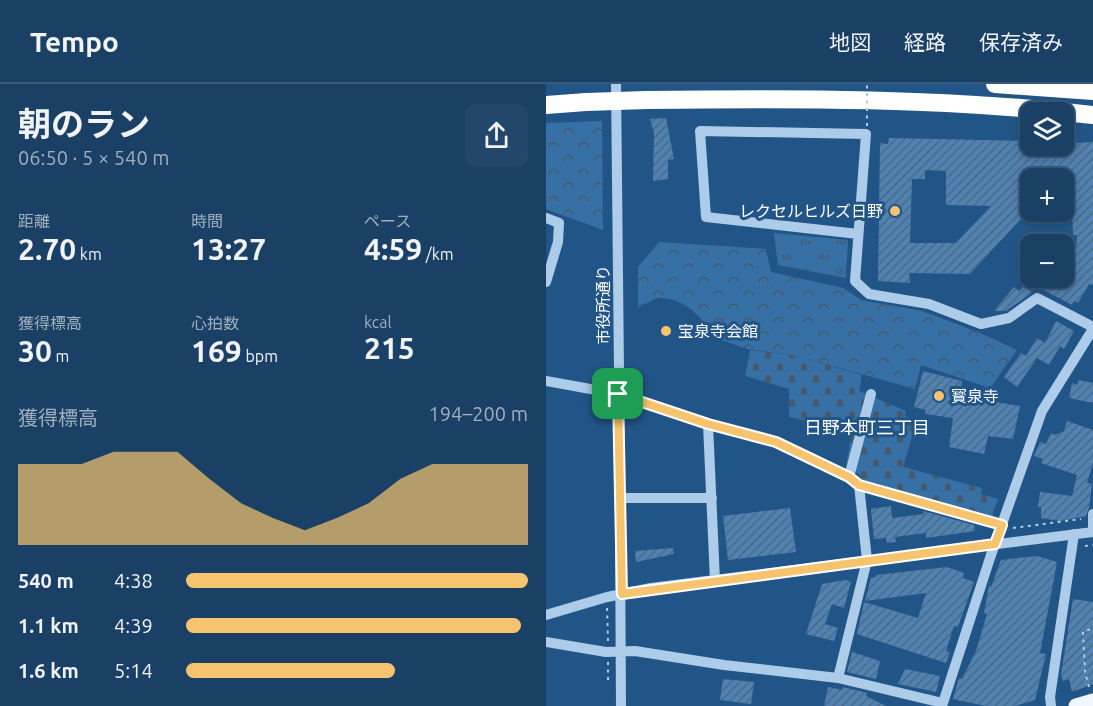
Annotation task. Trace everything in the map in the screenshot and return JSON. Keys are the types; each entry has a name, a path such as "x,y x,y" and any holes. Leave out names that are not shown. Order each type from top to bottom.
{"highway":[{"path":"995,84 1086,90"},
{"path":"546,105 647,100 770,98 961,105 1085,114"}],"main road":[{"path":"1076,706 1092,696"}],"street":[{"name":"市役所通り","path":"616,84 618,394 622,498 621,706"},
{"path":"546,642 838,678 942,704 995,544 1006,527 1042,411 1093,328 1037,298 1009,318 981,324 929,304 869,294 855,281 866,134 700,131 706,217 858,234"},
{"path":"546,218 559,223 558,242 546,282"},
{"path":"546,381 618,394 708,424 776,442 849,477 859,485 1006,527"},
{"path":"849,477 872,394"},
{"path":"708,424 715,580"},
{"path":"838,678 867,560 859,485"},
{"path":"622,498 712,498"},
{"path":"546,615 622,594 1093,532 1093,516"},
{"path":"1051,706 1050,697 1074,534"}],"path":[{"path":"867,84 867,126"},
{"path":"1006,527 1093,516"},
{"path":"1085,546 1093,545"},
{"path":"606,647 607,604"},
{"path":"1092,696 1085,672 1083,632 1093,628"},
{"path":"606,657 608,684"}],"green space":[{"path":"602,121 603,230 546,209 546,123"},
{"path":"774,233 848,240 846,278 778,265"},
{"path":"659,242 766,249 771,272 843,288 861,300 922,311 1017,350 990,388 921,365 915,389 797,356 748,349 715,338 699,317 677,301 659,298 638,308 638,267"},
{"path":"750,350 797,356 862,375 859,391 906,411 905,416 917,420 903,467 982,488 981,494 998,499 992,516 987,518 866,485 859,474 846,467 852,431 789,417 789,389 745,376"}],"building":[{"path":"666,118 674,159 668,160 668,179 653,181 654,133 650,119"},
{"name":"レクセルヒルズ日野","path":"889,138 1020,141 1020,156 1074,156 1074,143 1093,142 1093,285 1089,284 1078,303 1074,301 1072,305 1040,288 1074,288 1077,235 1073,234 1074,168 1020,168 1020,220 970,274 909,273 910,283 878,281 880,143 888,144","holes":["925,170 946,171 946,205 991,206 956,243 910,243 912,179 925,179"]},
{"path":"1014,287 1019,291 1027,288 1032,292 1006,311 994,311"},
{"path":"1056,321 1074,331 1064,349 1060,346 1049,365 1037,358 1017,387 1004,377 1021,353 1026,356 1037,338 1045,343"},
{"path":"923,371 962,381 961,386 987,394 988,391 998,393 996,402 1020,406 1013,439 988,436 984,454 949,447 953,418 925,414 926,410 914,407"},
{"path":"1079,380 1093,383 1093,403 1069,398 1072,383 1077,385"},
{"path":"1067,421 1093,430 1093,463 1087,483 1092,484 1089,508 1086,516 1060,521 1041,518 1041,507 1038,507 1040,492 1072,496 1077,475 1041,463 1043,459 1034,456 1040,442 1046,444 1051,433 1055,435 1064,431"},
{"path":"891,506 892,518 924,514 923,511 974,525 975,531 926,538 926,533 895,537 896,542 887,543 886,538 874,539 871,509"},
{"path":"790,508 796,552 728,560 723,516"},
{"path":"673,548 674,554 636,562 635,551"},
{"path":"1037,556 1057,562 1040,653 1046,654 1035,700 1015,706 986,706 953,699 959,678 962,679 976,651 987,614 984,613 989,586 991,587 1001,560"},
{"path":"947,567 964,573 963,578 974,582 958,627 954,626 946,651 950,652 946,663 857,634 864,602 918,618 926,593 865,601 871,578 876,575"},
{"path":"846,580 851,582 844,608 832,604 825,624 838,628 834,641 806,634 822,584"},
{"path":"1073,599 1093,602 1093,684 1072,692 1069,679 1063,681 1061,674"},
{"path":"852,652 880,661 876,679 847,672"},
{"path":"905,669 940,676 936,692 898,684"},
{"path":"723,679 754,682 751,704 720,700"},
{"path":"828,687 842,690 843,687 867,693 866,696 886,706 824,706"}],"place":[{"name":"レクセルヒルズ日野","path":"895,211"},
{"name":"宝泉寺会館","path":"666,331"},
{"name":"寳泉寺","path":"939,396"}],"district":[{"name":"日野本町三丁目","path":"867,428"}],"route":[{"path":"618,394 708,424 776,442 849,477 859,485 1002,525 995,544 651,588 622,594 622,498 618,394"}]}
